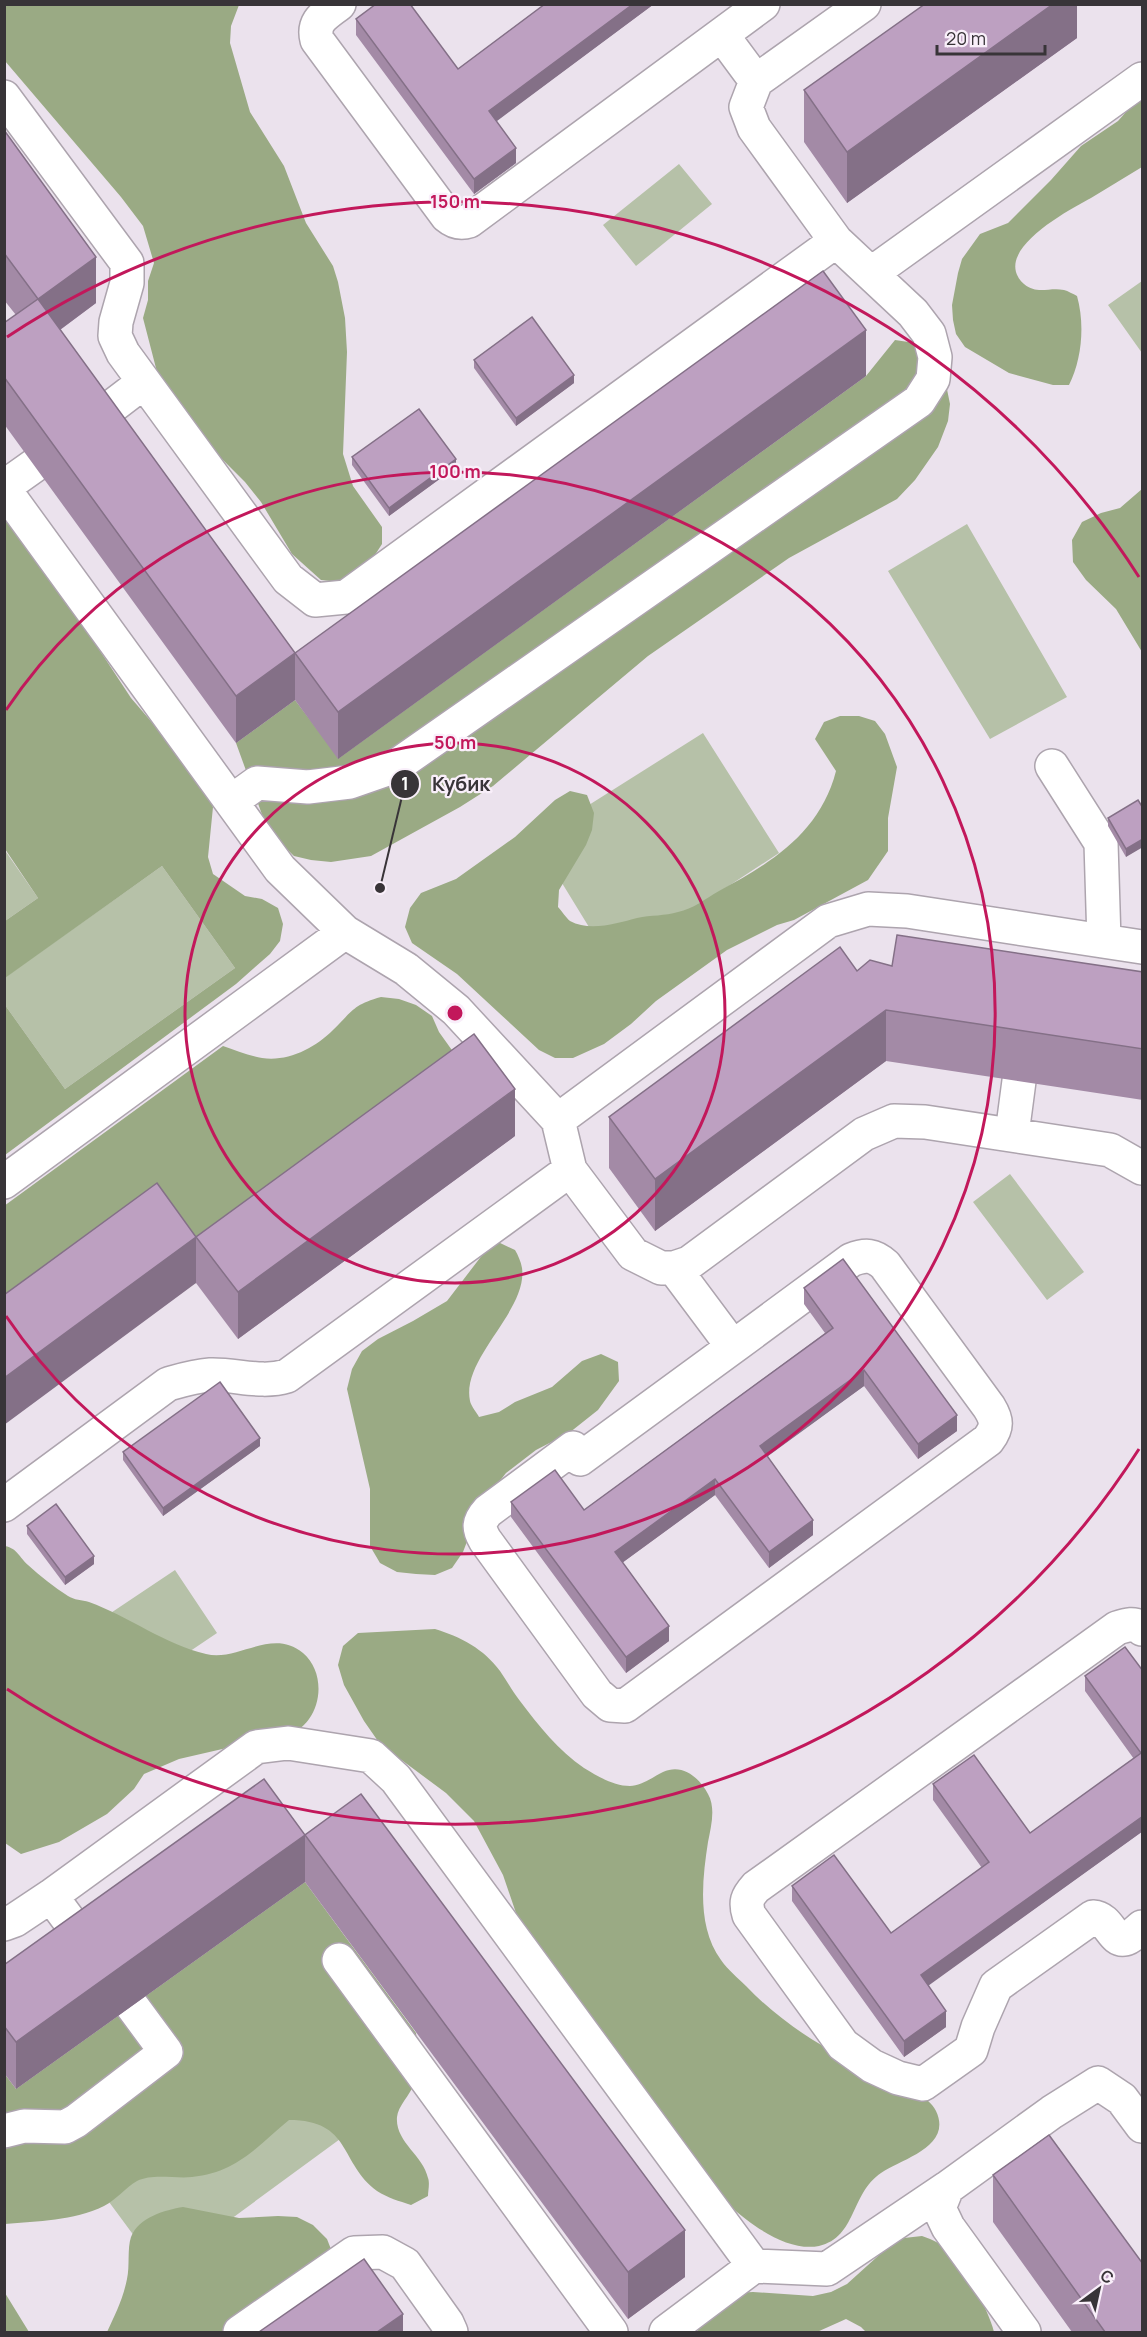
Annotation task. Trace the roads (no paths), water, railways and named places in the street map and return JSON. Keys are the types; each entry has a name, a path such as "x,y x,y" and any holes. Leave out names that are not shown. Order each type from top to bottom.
{"lane":[{"path":"339,4 320,18 316,26 317,40 447,216 453,221 462,223 469,222 763,4"},
{"path":"232,801 257,783 309,787 350,782 396,766 919,400 933,379 935,357 929,334 913,313 836,241 754,128 746,107 756,81 864,4"},
{"path":"722,35 756,81"},
{"path":"872,273 1143,79"},
{"path":"4,97 127,263 127,282 116,322 115,336 123,353 288,579 315,600 346,597 836,241"},
{"path":"93,421 144,382"},
{"path":"35,465 4,488 280,869 345,932 406,969 456,1010 558,1120 570,1170 633,1254 661,1268 674,1268 689,1263 864,1134 894,1121 925,1122 1110,1150 1143,1167"},
{"path":"1052,766 1101,843 1104,941"},
{"path":"558,1120 828,921 868,909 898,910 1143,947"},
{"path":"1037,963 1042,931"},
{"path":"4,1182 345,932"},
{"path":"1011,1134 1020,1081"},
{"path":"4,1505 168,1384 190,1377 212,1375 274,1380 287,1376 570,1170"},
{"path":"863,1256 876,1257 885,1265 989,1407 996,1420 995,1431 988,1440 625,1706 610,1705 597,1694 485,1540 479,1529 480,1520 488,1511 573,1448 580,1459 733,1347 851,1260 863,1256"},
{"path":"674,1268 733,1347"},
{"path":"1141,1932 1126,1939 1118,1938 1104,1920 1093,1917 996,1986 978,2027 971,2050 923,2084 898,2078 872,2066 843,2045 749,1915 746,1905 748,1896 756,1887 1117,1628 1127,1624 1143,1629"},
{"path":"4,1924 15,1920 51,1896 256,1747 288,1743 371,1756 396,1779 754,2266"},
{"path":"4,2131 24,2126 65,2127 166,2052 51,1896"},
{"path":"339,1960 611,2332"},
{"path":"666,2332 754,2266 827,2269 947,2188 1052,2112 1098,2083 1122,2099 1143,2126"},
{"path":"947,2188 939,2208 948,2227 1024,2332"},
{"path":"240,2332 354,2253 383,2252 405,2264 451,2332"}],"place":[{"name":"Кубик","path":"380,888"}]}
